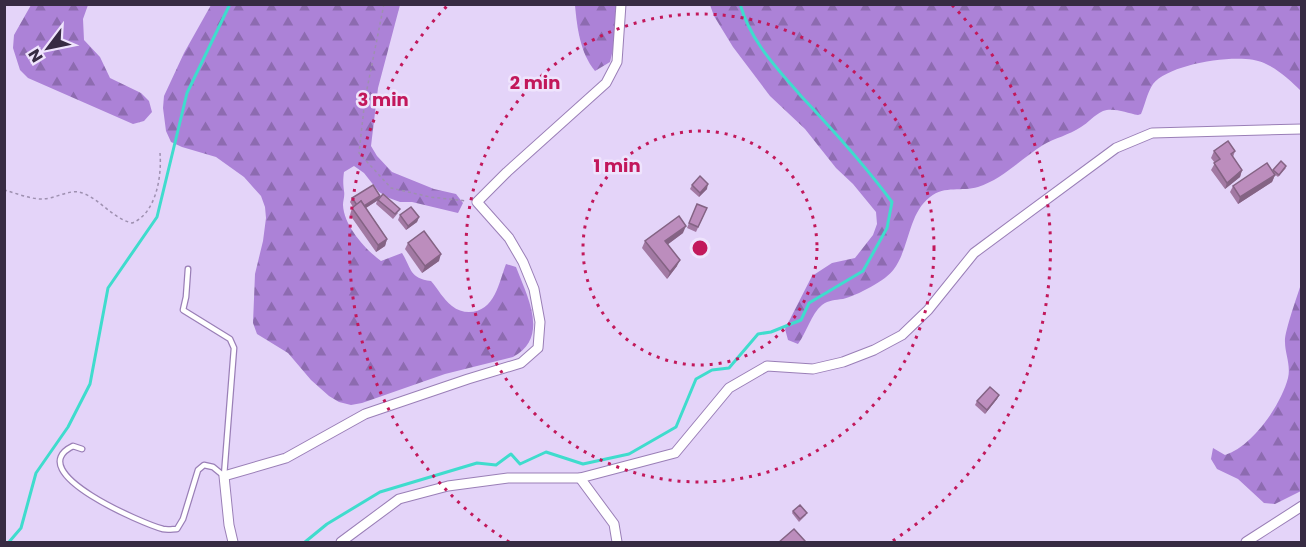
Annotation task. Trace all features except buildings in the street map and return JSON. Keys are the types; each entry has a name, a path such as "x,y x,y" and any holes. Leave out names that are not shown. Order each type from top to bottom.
{"street":[{"path":"233,543 224,476 286,458 365,414 521,363 538,348 540,322 534,289 523,262 509,238 477,202 606,82 617,62 621,4"},
{"path":"341,543 399,499 448,486 508,478 580,478 675,453 729,387 767,366 813,369 843,362 874,350 902,335 928,310 974,253 1116,148 1152,133 1302,129"},
{"path":"580,478 614,524 617,543"},
{"path":"1246,543 1302,506"}],"lane":[{"path":"188,269 183,310 230,339 234,348 224,476"},
{"path":"82,449 73,446 64,450 61,466 67,477 83,492 164,529 177,529 183,519 198,470 204,465 213,466 224,476"}],"path":[{"path":"384,4 365,99 359,153 391,188 430,197 477,202"},
{"path":"4,190 42,199 79,192 92,197 115,216 132,223 150,210 154,201 161,163 160,153"}],"green space":[{"path":"31,5 88,5 83,19 84,40 100,57 110,78 141,93 149,101 152,112 144,121 133,124 28,78 20,70 13,48 14,35"},
{"path":"211,5 400,5 378,88 371,146 392,172 434,189 456,194 463,203 458,213 412,202 400,202 379,192 364,173 354,166 344,172 344,213 351,229 362,244 381,261 402,253 415,275 431,281 449,303 462,311 478,311 485,307 495,295 506,264 516,267 530,303 532,315 531,339 524,349 513,357 445,374 351,405 329,396 311,380 288,353 257,334 253,323 255,274 266,218 261,196 244,177 216,157 171,142 166,131 164,96 184,53"},
{"path":"575,5 618,5 615,41 610,62 595,71 583,48 578,31"},
{"path":"710,5 1301,5 1301,91 1274,68 1254,60 1224,59 1174,70 1153,84 1141,114 1116,110 1103,111 1076,130 1043,145 1004,174 987,183 978,187 942,191 930,197 917,212 894,269 878,283 855,295 822,305 798,344 788,340 785,329 812,276 832,263 855,258 873,235 877,224 876,212 805,129 770,96 733,47"},
{"path":"1301,284 1301,491 1275,504 1264,503 1238,479 1217,469 1211,459 1213,448 1225,455 1245,443 1264,424 1279,400 1289,373 1285,337"}],"waterway":[{"path":"9,542 21,528 36,473 68,427 90,384 108,288 157,217 187,93 230,4"},
{"path":"305,542 327,524 380,492 477,463 496,465 511,454 520,464 546,452 583,464 629,454 676,427 696,379 712,370 729,368 758,334 771,332 801,320 809,303 863,271 887,228 892,202 765,53 751,30 740,4"}]}
